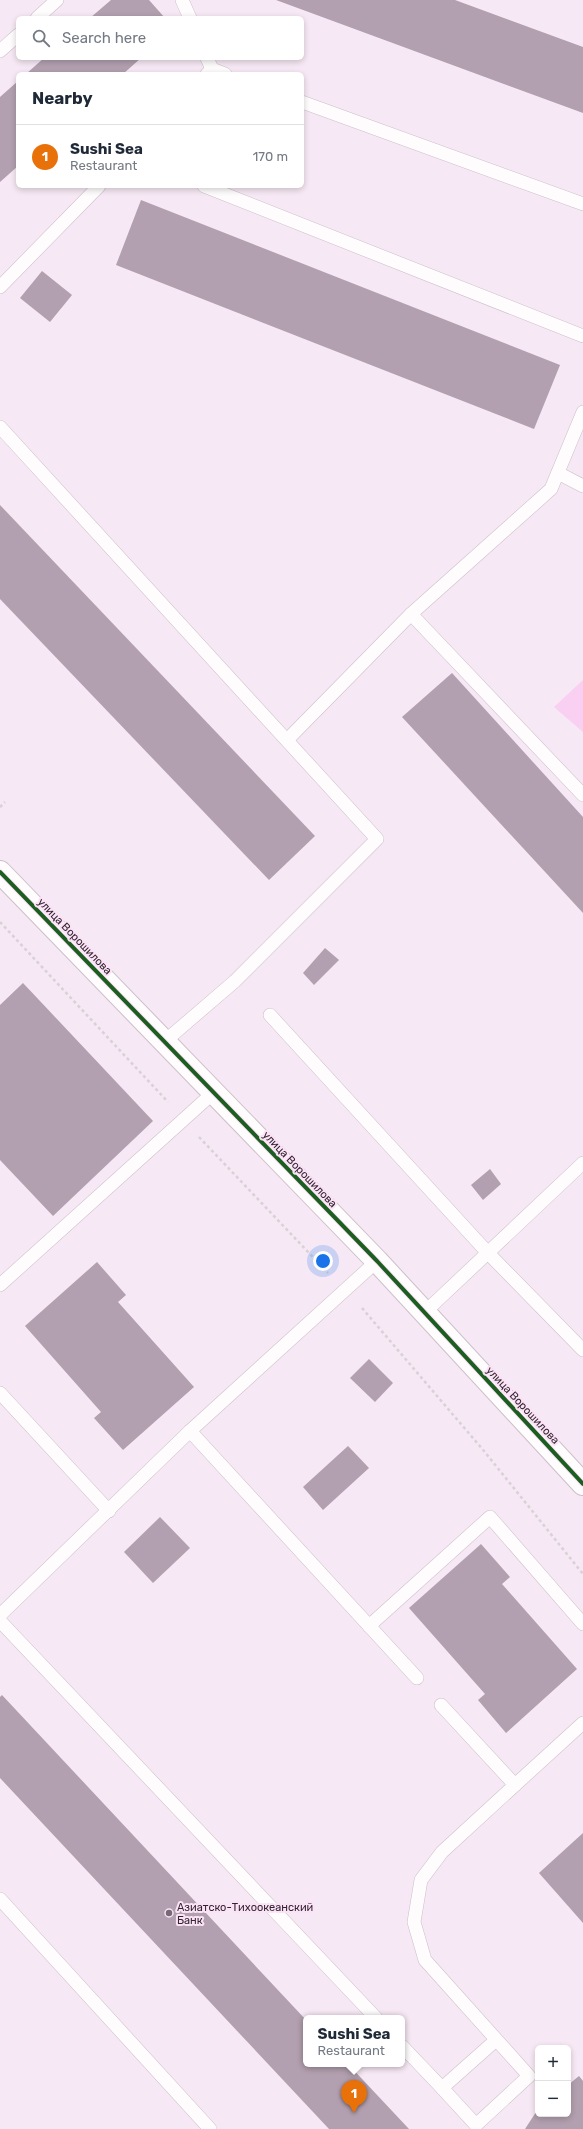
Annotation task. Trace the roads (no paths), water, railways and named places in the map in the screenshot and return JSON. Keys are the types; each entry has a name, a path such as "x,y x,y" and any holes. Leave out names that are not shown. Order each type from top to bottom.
{"street":[{"name":"улица Ворошилова","path":"0,872 377,1261 583,1484"}],"lane":[{"path":"38,16 57,0"},
{"path":"182,0 189,16"},
{"path":"0,51 16,37"},
{"path":"209,67 220,72"},
{"path":"304,103 583,204"},
{"path":"0,288 96,188"},
{"path":"209,188 583,336"},
{"path":"287,740 411,614 551,489 583,412"},
{"path":"0,427 377,839 235,981 164,1042"},
{"path":"558,473 583,486"},
{"path":"411,614 583,795"},
{"path":"270,1015 488,1252 583,1350"},
{"path":"0,1285 213,1093"},
{"path":"425,1312 583,1163"},
{"path":"0,1615 190,1431 377,1261"},
{"path":"0,1393 109,1511"},
{"path":"190,1431 417,1678"},
{"path":"369,1626 490,1517 583,1624"},
{"path":"0,1621 373,2015"},
{"path":"442,1705 515,1785"},
{"path":"405,2049 476,2125 529,2076 425,1960 414,1922 421,1880 442,1852 583,1723"},
{"path":"0,1899 210,2129"},
{"path":"442,2088 496,2040"}],"place":[{"name":"Азиатско-Тихоокеанский Банк","path":"169,1913"},
{"name":"Sushi Sea","path":"354,2113"}]}
